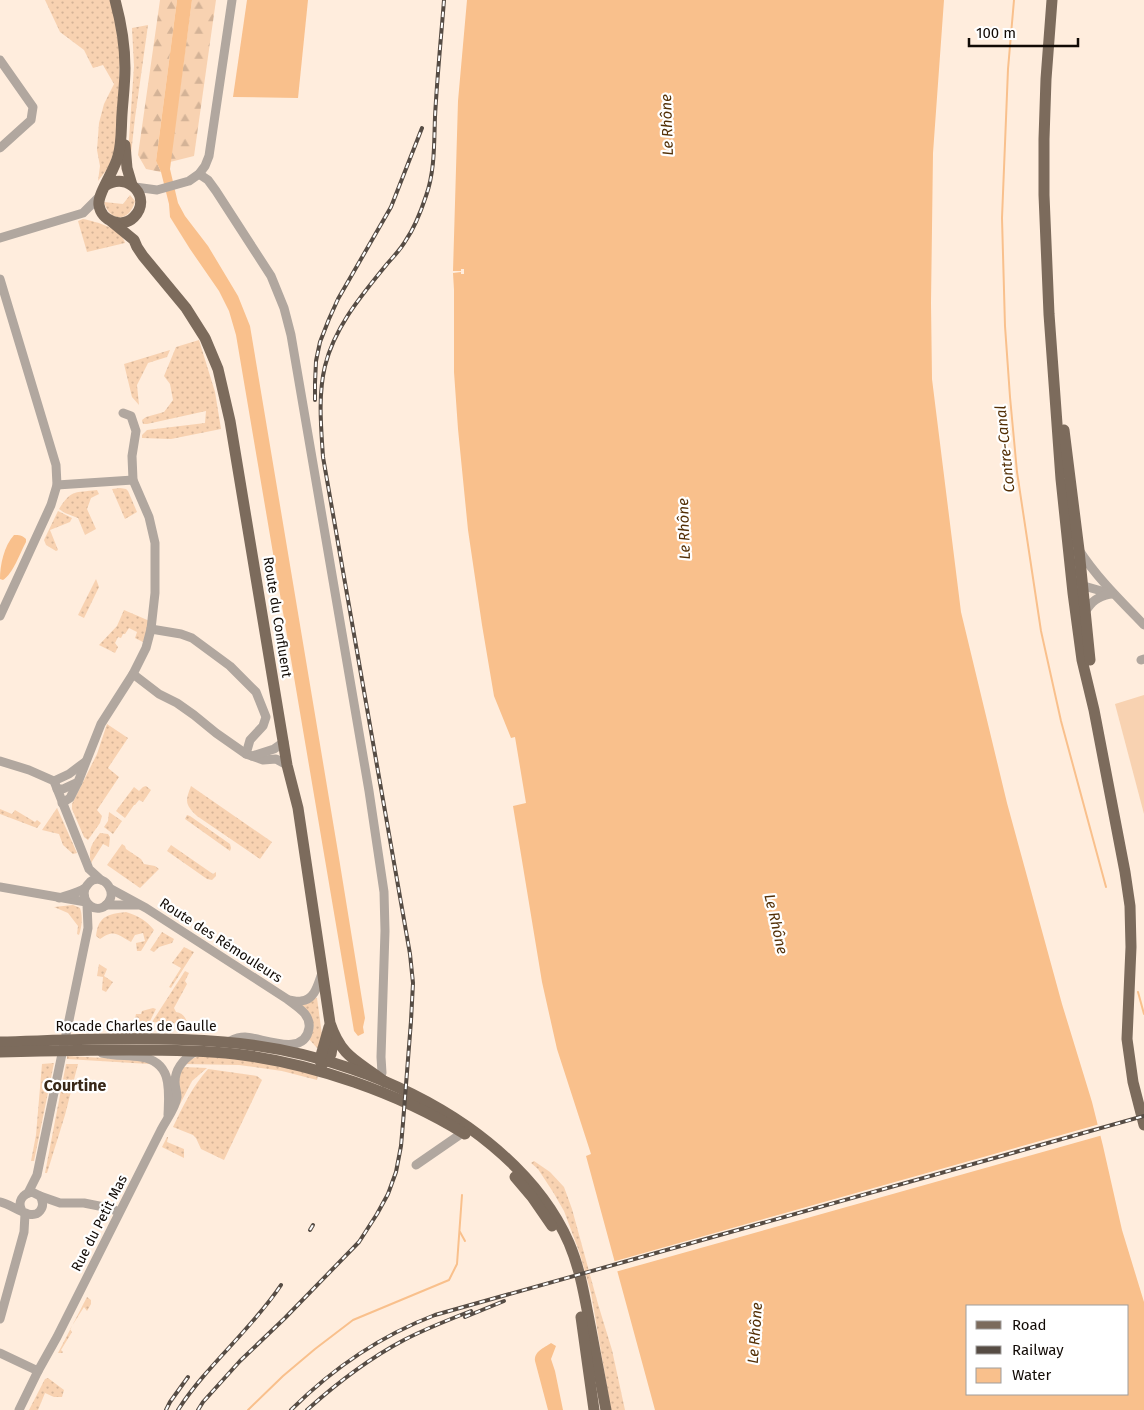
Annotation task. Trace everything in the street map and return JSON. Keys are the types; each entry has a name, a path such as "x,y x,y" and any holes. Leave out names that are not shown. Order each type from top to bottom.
{"main road":[{"path":"115,0 121,27 125,68 121,137 119,155 115,167 102,191 99,204 100,210 108,219 125,222 138,211"},
{"path":"121,0 126,22 130,60 125,153 133,186"},
{"path":"1052,0 1046,79 1044,194 1049,314 1060,469 1082,660 1094,710 1130,906 1131,946 1127,1039 1133,1082 1144,1125"},
{"path":"102,191 115,181 127,182 139,193 140,199 134,240"},
{"name":"Route du Confluent","path":"108,219 134,240 143,256 186,308 205,338 223,384 288,765 298,808 322,973 334,1036"},
{"path":"1049,314 1079,550 1094,710"},
{"path":"330,1023 323,1061 331,1075"},
{"path":"334,1036 347,1054 357,1063 384,1077"},
{"path":"252,1056 279,1056 312,1064 323,1061 331,1054 334,1036"},
{"name":"Rocade Charles de Gaulle","path":"0,1042 162,1039 225,1042 280,1050 384,1077 427,1101 481,1136 514,1165 546,1202 575,1259 583,1288 606,1410"},
{"name":"Rocade Charles de Gaulle","path":"0,1052 90,1050 196,1051 252,1056 297,1065 374,1089 422,1110 462,1132 488,1151 513,1174 532,1197 556,1233 569,1265 577,1295 594,1410"}],"street":[{"path":"138,211 150,195 188,181 199,174 205,166 209,156 232,0"},
{"path":"0,60 33,107 31,120 0,148"},
{"path":"199,174 208,180 216,191 271,276 284,308 292,335 369,791 384,892 385,931 381,1057 384,1077"},
{"path":"133,186 160,190"},
{"path":"83,213 102,191"},
{"path":"0,238 83,213 108,219"},
{"path":"0,279 56,465 57,485 51,505 0,616"},
{"path":"62,803 70,798 101,724 134,674 146,648 151,629 155,593 156,543 149,517 133,480 132,456 136,431 131,416 123,413"},
{"path":"57,485 133,480"},
{"path":"1065,516 1070,533 1075,572 1081,582 1112,594"},
{"path":"1079,550 1112,594 1144,625"},
{"path":"1073,593 1088,576 1098,575"},
{"path":"1086,612 1091,603 1099,596 1112,594"},
{"path":"151,629 181,634 192,638 230,666 256,692 266,717 263,726 250,740 249,755"},
{"path":"134,674 159,694 177,702 216,734 249,755 263,760 276,760 288,765"},
{"path":"249,755 274,749 284,742"},
{"path":"0,761 28,770 63,789 78,782"},
{"path":"55,785 85,762"},
{"path":"55,785 89,870 108,885 110,889 111,898 88,928"},
{"path":"89,870 83,896 87,903 94,908 140,905"},
{"path":"58,898 86,886 94,880 101,880"},
{"path":"0,888 87,903"},
{"name":"Route des Rémouleurs","path":"110,889 197,940 287,999 301,1010 310,1024 308,1035 304,1040 293,1045 243,1037 225,1042"},
{"path":"0,1319 24,1232 24,1212 20,1204 37,1175 88,928 87,903"},
{"path":"287,999 301,1002 315,993 322,973"},
{"path":"90,1050 116,1056 142,1057 153,1060 160,1066 166,1074 169,1090 168,1117"},
{"name":"Rue du Petit Mas","path":"19,1410 174,1108 177,1097 175,1081 178,1069 184,1059 196,1051"},
{"path":"416,1165 462,1132"},
{"path":"37,1175 40,1196 43,1202 42,1209"},
{"path":"1,1202 36,1193 60,1203"},
{"path":"1,1202 33,1215 42,1209 60,1203 84,1203 120,1212"},
{"path":"0,1344 4,1355 38,1370"}],"green space":[{"path":"45,0 110,0 114,11 120,55 117,144 108,168 98,181 100,166 97,150 99,123 104,104 114,84 103,65 93,68 84,50 60,32"},
{"path":"160,0 177,0 156,161 161,172 146,169 138,155"},
{"path":"192,0 216,0 194,156 170,162"},
{"path":"148,25 131,154 128,154 134,66 132,28"},
{"path":"130,195 135,201 129,213 125,216 120,217 111,214 104,202 123,204"},
{"path":"83,219 114,230 119,233 125,243 87,252 78,221"},
{"path":"199,340 215,392 221,429 171,439 142,438 142,435 147,430 205,423 206,411 147,424 143,424 142,420 164,412 173,400 170,384 164,376 176,347"},
{"path":"170,350 167,357 148,363 137,385 139,405 132,397 124,364"},
{"path":"120,488 128,491 137,512 125,519 112,489"},
{"path":"97,490 99,494 91,498 87,509 96,529 85,535 78,518 59,509 67,498 74,493"},
{"path":"58,511 72,518 70,522 50,530 58,550 56,551 46,545 44,540"},
{"path":"96,579 99,587 84,618 78,615"},
{"path":"124,610 152,622 143,642 135,638 137,632 129,628 121,638 118,637 115,643 118,647 115,653 99,645 117,626"},
{"path":"1144,695 1144,814 1115,704"},
{"path":"107,724 128,738 108,768 119,777 97,810 102,816 100,823 88,840 84,837 72,809 72,804 97,754"},
{"path":"146,786 151,790 143,802 139,800 125,818 116,811 134,787 139,791"},
{"path":"191,786 272,842 260,859 193,812 187,803"},
{"path":"57,808 77,853 73,854 63,845 59,834 42,830"},
{"path":"0,809 12,814 15,810 35,822 37,820 41,823 37,828 0,814"},
{"path":"109,812 122,821 113,834 104,827 108,821"},
{"path":"187,815 230,844 230,851 185,819"},
{"path":"100,833 108,834 110,837 109,847 103,844 91,863 91,846"},
{"path":"122,844 141,859 144,864 155,866 159,869 140,888 107,865"},
{"path":"171,845 213,874 216,872 216,876 212,880 207,879 167,851"},
{"path":"73,905 80,908 81,911 82,922 79,935 77,934 78,926 68,913 54,907"},
{"path":"126,912 142,919 154,930 141,951 137,951 136,943 145,941 143,933 135,935 131,942 112,933 100,939 96,936 99,924 105,917"},
{"path":"162,932 174,939 172,943 159,947 154,952 150,950"},
{"path":"184,947 194,952 171,988 169,987 181,968 172,963"},
{"path":"99,964 107,969 104,976 113,982 106,992 102,990 103,977 97,976"},
{"path":"185,971 189,973 185,981 187,984 174,1008 176,1012 184,1016 188,1024 152,1022"},
{"path":"314,997 317,998 322,1035 320,1047 317,1048 309,1039 313,1028 312,1020 299,1003"},
{"path":"156,1009 149,1023 134,1023 136,1014 141,1014 142,1011"},
{"path":"67,1056 141,1060 150,1063 67,1059"},
{"path":"199,1056 267,1063 318,1075 317,1080 282,1071 239,1065 184,1064 184,1062"},
{"path":"54,1063 34,1161 31,1161 36,1135 42,1064"},
{"path":"66,1064 78,1064 65,1115 47,1173 45,1173"},
{"path":"183,1067 207,1068 192,1081 178,1108 179,1075"},
{"path":"208,1069 257,1076 262,1080 224,1160 201,1149 193,1135 173,1127 184,1104"},
{"path":"167,1137 167,1142 184,1149 184,1158 162,1147"},
{"path":"534,1161 550,1172 564,1187 612,1350 625,1410 611,1410 591,1293 580,1254 564,1211 538,1169 531,1163"},
{"path":"87,1297 91,1300 91,1304 87,1311 84,1307 72,1325"},
{"path":"70,1329 72,1332 61,1350 63,1352 58,1353"},
{"path":"48,1378 64,1390 62,1397 54,1397 45,1393 38,1410 29,1410 45,1379"}],"water":[{"path":"177,0 192,0 170,169 178,203 185,216 208,246 238,296 250,326 365,1018 364,1033 358,1036 354,1031 236,335 229,311 219,291 170,217 169,204 161,172 156,161"},
{"path":"247,0 308,0 298,98 233,97"},
{"name":"Le Rhône","path":"467,0 944,0 933,153 932,379 961,612 1007,803 1062,1004 1092,1102 1122,1230 1144,1302 1144,1410 655,1410 586,1156 591,1154 557,1049 542,982 513,806 526,803 515,737 511,738 494,696 468,530 454,372 453,273 461,272 461,274 464,274 464,269 453,271 458,101"},
{"path":"14,535 23,537 26,539 26,542 13,568 3,580 0,579 2,562 5,550"},
{"path":"551,1343 556,1346 551,1359 563,1410 548,1410 535,1361 538,1352"}],"pier":[{"path":"1100,1124 1103,1135 615,1272 612,1262"}],"waterway":[{"name":"Contre-Canal","path":"1014,0 1008,69 1002,218 1005,326 1017,472 1041,631 1061,721 1106,887"},
{"name":"Contre-Canal","path":"1138,992 1144,1014"},
{"path":"248,1410 283,1376 353,1320 449,1280 457,1264 462,1195"},
{"path":"460,1232 465,1241"}],"railway":[{"path":"198,1410 240,1361 359,1242 388,1194 396,1172 401,1146 413,983 410,954 323,457 321,400 325,366 342,324 359,299 404,243 415,224 426,196 431,177 433,156 444,0"},
{"path":"315,400 316,361 320,342 329,319 338,299 391,207 422,128"},
{"path":"291,1410 323,1380 376,1343 435,1315 1144,1116"},
{"path":"310,1230 313,1225"},
{"path":"178,1410 202,1378 256,1317 281,1285"},
{"path":"465,1317 504,1301"},
{"path":"307,1410 353,1372 391,1347 420,1332 471,1311"},
{"path":"166,1410 188,1377"}],"district":[{"name":"Courtine","path":"75,1085"}]}
